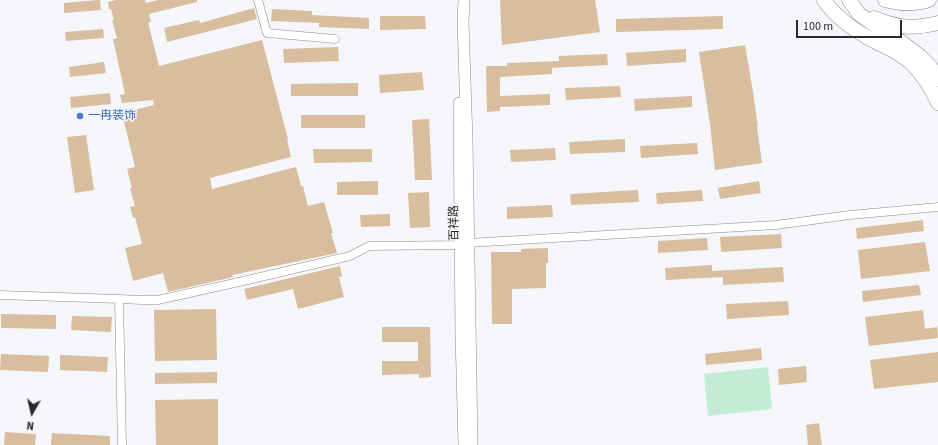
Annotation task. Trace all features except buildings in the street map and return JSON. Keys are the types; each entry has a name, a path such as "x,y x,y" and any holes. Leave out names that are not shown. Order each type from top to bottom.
{"highway":[{"path":"824,0 828,6 846,23 867,38 899,54 912,64 923,78 938,103"},
{"path":"848,0 874,17 884,22 899,26 920,27 938,23"},
{"path":"848,0 859,14 896,38 920,56 930,66 938,79"},
{"path":"885,0 913,4 929,0"}],"street":[{"path":"258,0 267,33 335,39"},
{"name":"百祥路","path":"458,0 459,138 465,244 472,445"},
{"name":"百祥路","path":"464,0 463,22 467,140 461,335 464,445"},
{"path":"0,295 158,300 350,256 369,246 465,244 776,225 850,215 938,207"},
{"path":"119,299 122,445"}],"green space":[{"path":"768,367 772,409 708,416 704,374"}],"place":[{"name":"一冉装饰","path":"80,116"}]}
